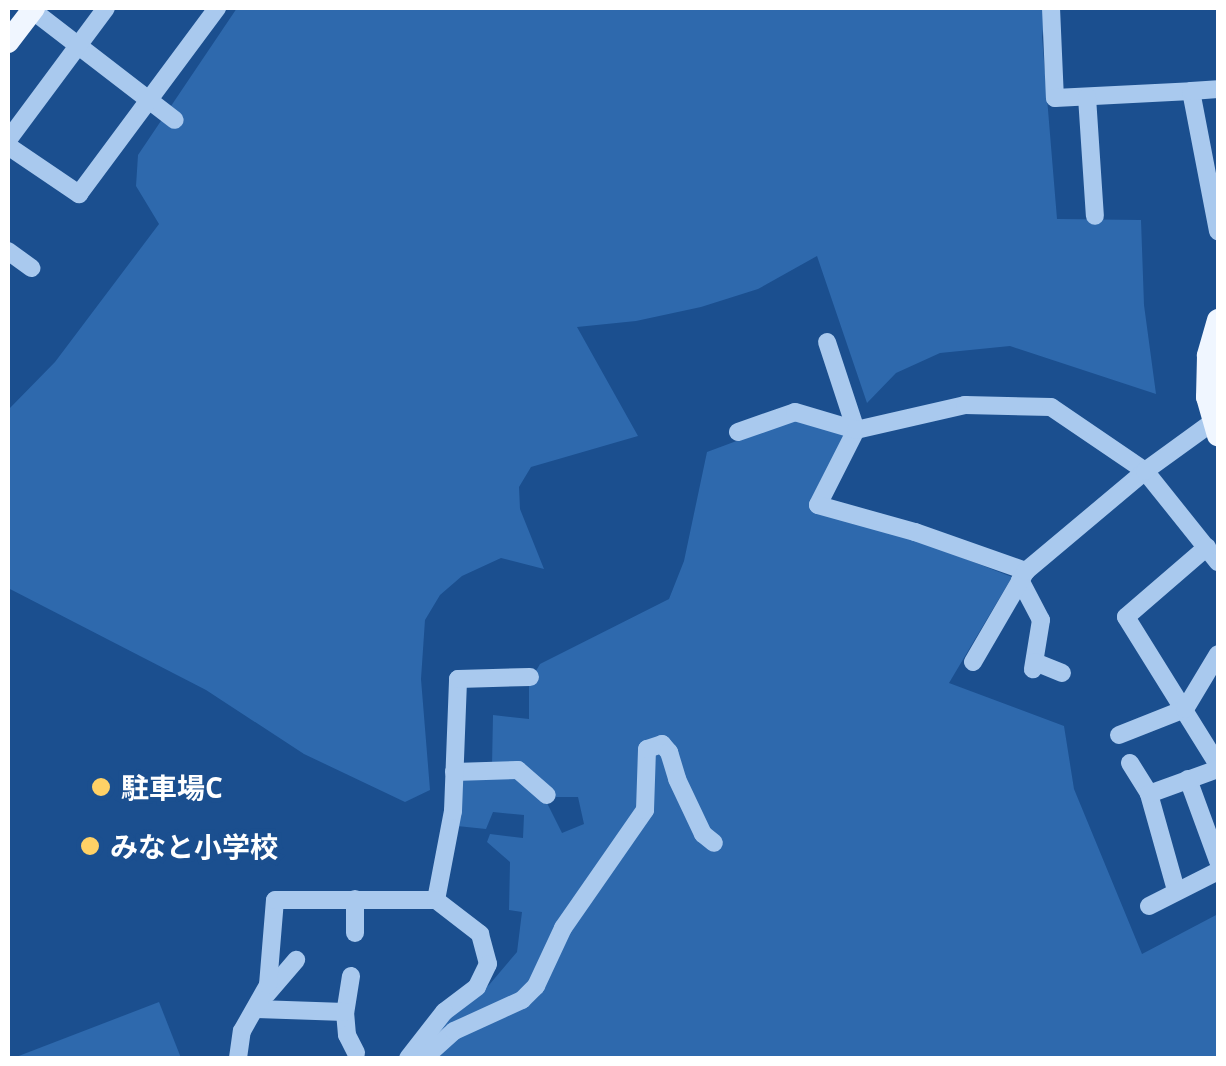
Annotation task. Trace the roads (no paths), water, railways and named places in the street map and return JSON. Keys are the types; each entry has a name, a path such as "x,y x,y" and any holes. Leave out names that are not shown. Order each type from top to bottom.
{"main road":[{"path":"8,42 33,8"},
{"path":"1216,428 1207,397 1208,356 1218,320"}],"street":[{"path":"33,8 175,120"},
{"path":"106,8 8,143 79,194 151,102 217,8"},
{"path":"1051,8 1055,98 1218,89"},
{"path":"1191,91 1218,231"},
{"path":"1087,96 1095,216"},
{"path":"8,251 32,268"},
{"path":"827,342 856,430 818,504 915,532 1023,576 1041,620 1034,666 1062,673"},
{"path":"738,432 794,412 856,430 964,405 1052,407 1145,471 1213,554 1126,617 1218,767 1149,794"},
{"path":"973,662 1023,576 1145,471 1216,428"},
{"path":"1119,735 1185,709 1218,654"},
{"path":"436,900 453,811 458,679 530,677"},
{"path":"424,1058 454,1031 522,1000 536,986 563,928 645,810 647,749 662,744 670,752 676,779 704,834 714,844"},
{"path":"1130,763 1149,794 1176,890"},
{"path":"454,772 518,770 546,795"},
{"path":"1188,780 1218,861"},
{"path":"1149,906 1218,871"},
{"path":"355,933 356,899"},
{"path":"260,1003 268,985 275,900 436,900 480,934 488,964 477,987 444,1012 408,1058"},
{"path":"238,1058 242,1031 296,960"},
{"path":"350,976 345,1012 347,1034 356,1053"},
{"path":"260,1003 345,1012"}],"place":[{"name":"駐車場C","path":"101,787"},
{"name":"みなと小学校","path":"90,846"}]}
